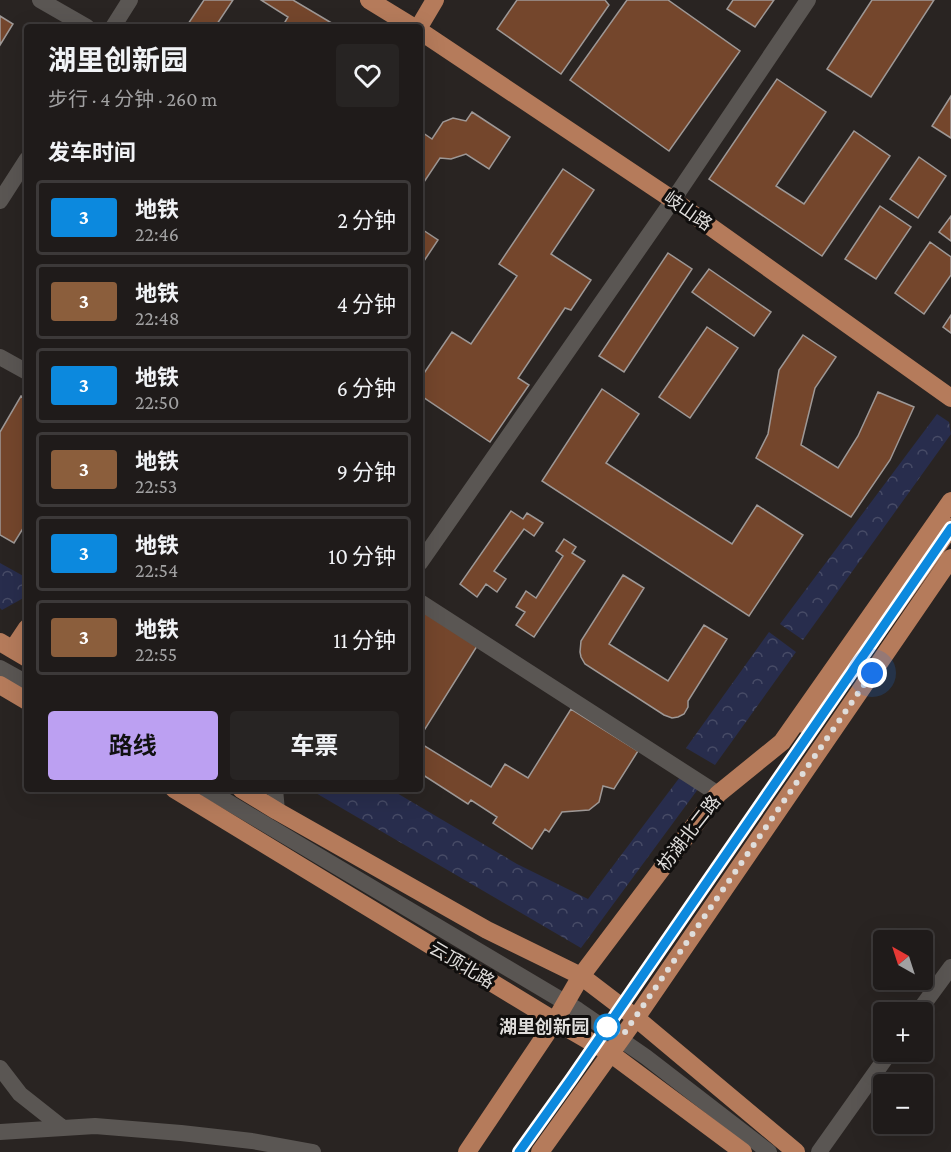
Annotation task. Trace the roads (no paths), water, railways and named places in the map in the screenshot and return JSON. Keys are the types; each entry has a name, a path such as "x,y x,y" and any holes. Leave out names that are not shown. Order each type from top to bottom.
{"main road":[{"path":"369,0 408,24"},
{"path":"422,24 435,0"},
{"name":"岐山路","path":"423,32 673,200 951,398"},
{"name":"枋湖北二路","path":"467,1152 555,1022 580,976 718,794 782,742 951,501"},
{"path":"782,742 829,700 951,527"},
{"path":"540,1152 636,1018 951,558"},
{"path":"13,650 24,632"},
{"path":"0,685 24,698"},
{"name":"云顶北路","path":"179,792 555,1022 610,1053 743,1152"},
{"path":"246,792 487,930 580,976 636,1018 796,1152"}],"street":[{"path":"40,0 82,24"},
{"path":"115,24 130,0"},
{"path":"423,559 673,200 808,0"},
{"path":"0,201 24,164"},
{"path":"0,357 24,370"},
{"path":"423,604 718,794"},
{"path":"0,668 24,681"},
{"path":"211,792 578,1010 646,1057 769,1152"},
{"path":"275,792 278,812"},
{"path":"925,1002 951,967"},
{"path":"819,1152 883,1062"},
{"path":"0,1068 20,1094 63,1128"},
{"path":"0,1132 95,1126 252,1141 313,1152"}],"metro line":[{"name":"3","path":"519,1152 951,528"}],"place":[{"name":"湖里创新园","path":"607,1027"}]}
